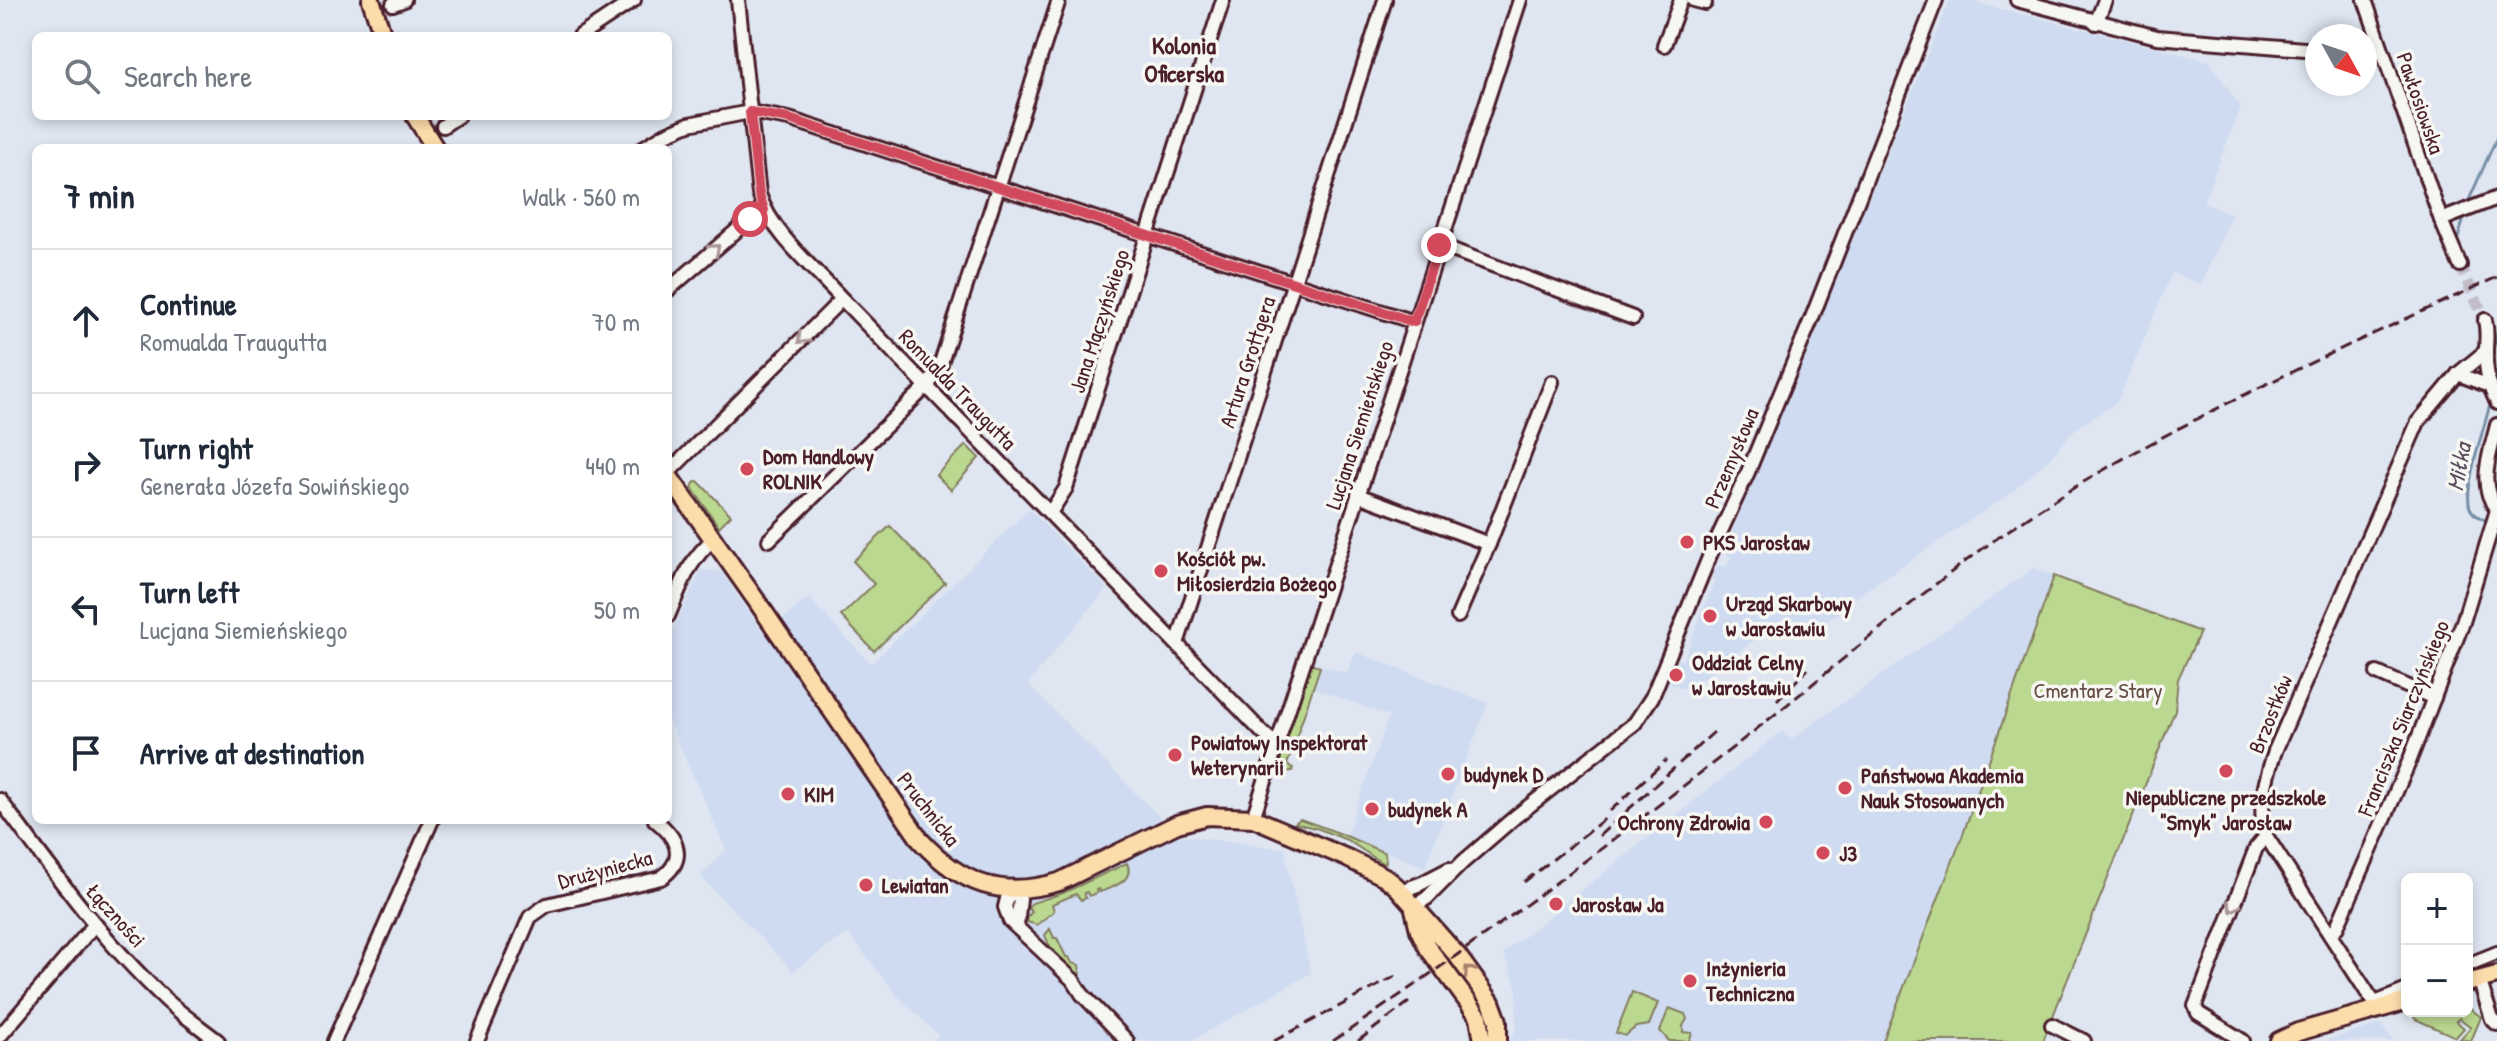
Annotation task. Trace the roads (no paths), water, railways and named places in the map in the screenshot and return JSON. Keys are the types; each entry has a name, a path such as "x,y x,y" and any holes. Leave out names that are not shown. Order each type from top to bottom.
{"main road":[{"path":"371,0 382,32"},
{"path":"418,120 432,144"},
{"name":"Pruchnicka","path":"672,480 921,841 952,871 978,882 1015,889 1044,886 1059,882 1177,824 1207,816 1253,818 1347,858 1385,877 1401,891 1457,955 1491,1002 1498,1021 1498,1041"},
{"name":"Pruchnicka","path":"1413,907 1428,948 1479,1017 1483,1041"},
{"path":"2473,981 2497,975"},
{"path":"2279,1041 2375,1007 2401,1002"}],"street":[{"path":"586,32 634,0"},
{"name":"Romualda Traugutta","path":"738,0 759,194 764,210 777,228 842,299 1276,744"},
{"path":"769,540 928,385 939,369 1059,0"},
{"name":"Jana Mączyńskiego","path":"1050,513 1066,488 1223,0"},
{"name":"Artura Grottgera","path":"1177,644 1385,0"},
{"name":"Lucjana Siemieńskiego","path":"1253,818 1520,0"},
{"path":"1664,45 1681,0"},
{"name":"Przemysłowa","path":"1463,862 1635,723 1652,697 1813,315 1936,0"},
{"path":"2017,0 2157,37 2305,49"},
{"path":"2096,23 2105,0"},
{"name":"Pawłosiowska","path":"2365,0 2441,220 2460,265"},
{"path":"2377,52 2382,51"},
{"path":"650,144 689,124 750,112 789,119 1414,322"},
{"path":"443,126 452,120"},
{"path":"2441,220 2497,198"},
{"path":"672,287 764,210"},
{"path":"1439,245 1633,318"},
{"path":"672,470 842,299"},
{"path":"2485,320 2489,336 2486,351 2489,386 2497,403"},
{"name":"Brzostków","path":"2266,836 2265,787 2275,751 2418,422 2458,374 2486,351"},
{"path":"2458,374 2489,386"},
{"path":"1458,616 1552,382"},
{"path":"2497,425 2486,483 2488,498 2497,510"},
{"path":"1358,495 1489,544"},
{"name":"Franciszka Siarczyńskiego","path":"2330,934 2337,927 2409,762 2463,622 2497,510"},
{"path":"672,607 691,563 699,551 714,539"},
{"path":"2377,673 2434,698"},
{"name":"Łączności","path":"0,800 95,924 165,999 218,1041"},
{"path":"334,1041 430,824"},
{"name":"Drużyniecka","path":"477,1041 530,917 547,905 661,878 671,871 678,852 676,844 658,824"},
{"path":"2243,1041 2198,1013 2195,1006 2254,851 2266,836 2375,1007 2401,993"},
{"path":"1401,891 1463,862"},
{"path":"1413,907 1427,898 1463,862"},
{"path":"1015,889 1005,907 1010,921 1073,980 1082,994 1127,1041"},
{"path":"0,1036 95,924"},
{"path":"2473,963 2497,953"},
{"path":"2473,981 2497,1024"},
{"path":"2052,1025 2084,1041"}],"waterway":[{"name":"Miłka","path":"2469,200 2497,137"},
{"name":"Miłka","path":"2465,215 2456,244 2466,262"},
{"name":"Miłka","path":"2491,316 2497,345"},
{"name":"Miłka","path":"2489,408 2469,487 2469,499 2474,513 2490,522"}],"tunnel":[{"path":"2460,265 2485,320"}],"railway":[{"path":"1333,1041 1608,844 1932,587 2034,513 2145,446 2203,416 2497,277"},
{"path":"1777,700 1808,669"},
{"path":"1599,836 1714,732"},
{"path":"1610,811 1666,760"},
{"path":"1524,882 1607,817"},
{"path":"1274,1041 1396,976"},
{"path":"1358,1041 1409,1002"}],"place":[{"name":"Dom Handlowy ROLNIK","path":"747,469"},
{"name":"PKS Jarosław","path":"1687,542"},
{"name":"Kościół pw. Miłosierdzia Bożego","path":"1161,571"},
{"name":"Urząd Skarbowy w Jarosławiu","path":"1710,616"},
{"name":"Oddział Celny w Jarosławiu","path":"1676,675"},
{"name":"Powiatowy Inspektorat Weterynarii","path":"1175,755"},
{"name":"Niepubliczne przedszkole \"Smyk\" Jarosław","path":"2226,771"},
{"name":"budynek D","path":"1448,774"},
{"name":"Państwowa Akademia Nauk Stosowanych","path":"1845,788"},
{"name":"KIM","path":"788,794"},
{"name":"budynek A","path":"1372,809"},
{"name":"Ochrony Zdrowia","path":"1766,822"},
{"name":"J3","path":"1823,853"},
{"name":"Lewiatan","path":"866,885"},
{"name":"Jarosław Ja","path":"1556,904"},
{"name":"Inżynieria Techniczna","path":"1690,981"}],"district":[{"name":"Kolonia Oficerska","path":"1184,60"}],"park label":[{"name":"Cmentarz Stary","path":"2098,690"}]}
